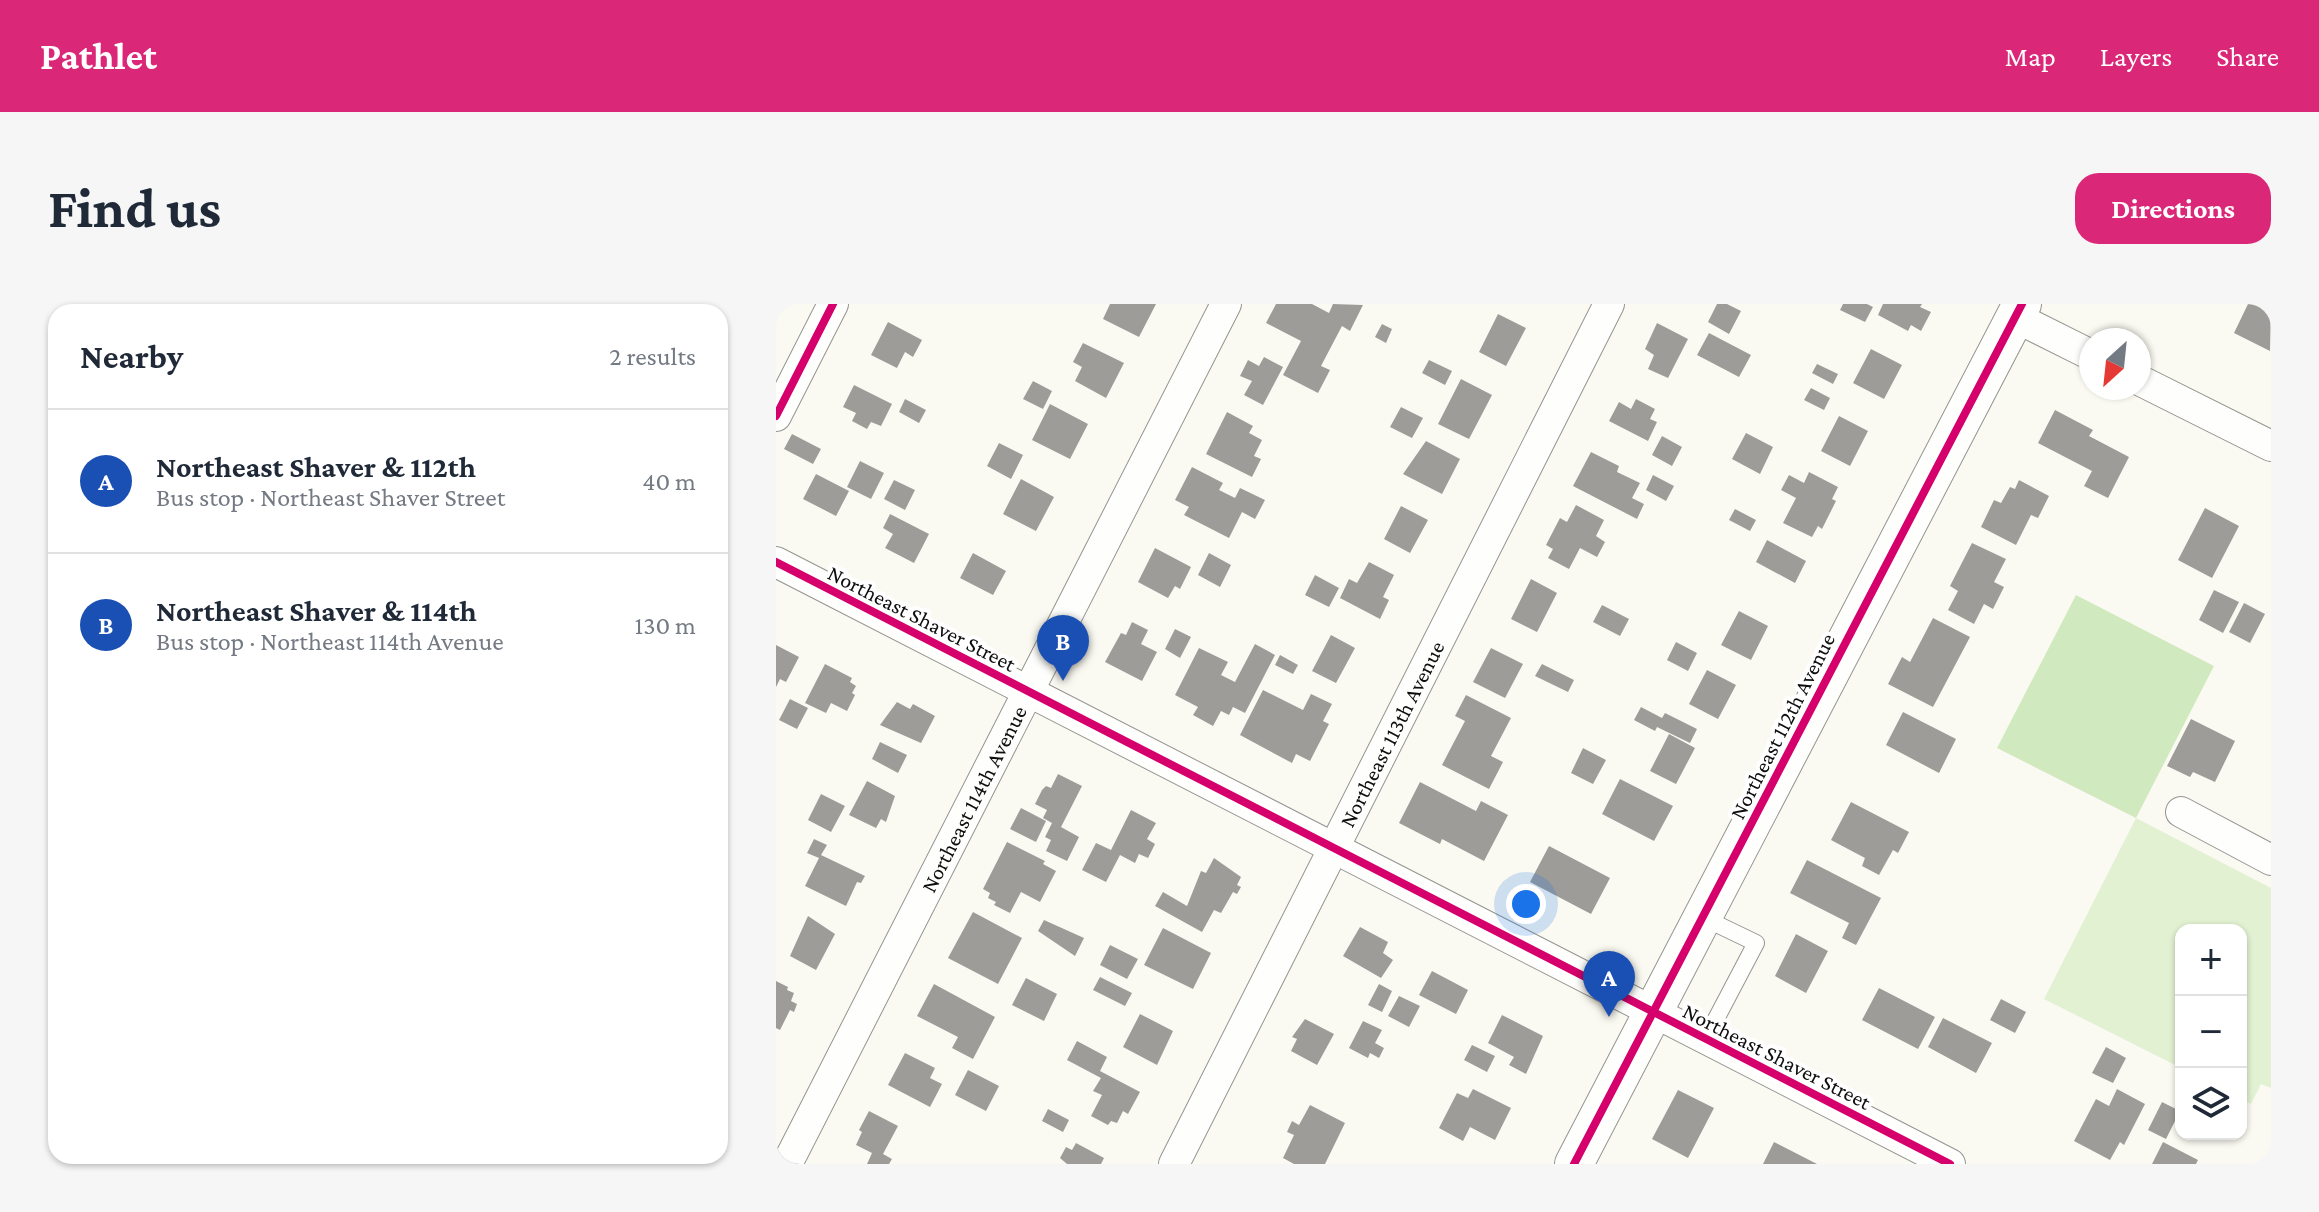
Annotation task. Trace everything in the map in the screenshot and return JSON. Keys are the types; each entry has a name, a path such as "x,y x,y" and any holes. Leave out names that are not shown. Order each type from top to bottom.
{"street":[{"path":"776,416 833,304"},
{"name":"Northeast 114th Avenue","path":"787,1164 1226,304"},
{"name":"Northeast 113th Avenue","path":"1174,1164 1609,304"},
{"path":"2018,310 2079,348"},
{"name":"Northeast 112th Avenue","path":"1574,1164 2018,310"},
{"path":"2151,386 2271,446"},
{"name":"Northeast Shaver Street","path":"776,562 1334,851 1950,1164"},
{"path":"2181,812 2271,860"}],"lane":[{"path":"1702,917 1756,943 1705,1040"}],"green space":[{"path":"2076,595 2214,666 2136,818 1997,748"},
{"path":"2136,818 2271,888 2271,1088 2261,1084 2251,1104 2247,1102 2247,924 2175,924 2175,1065 2044,999"}],"building":[{"path":"1110,304 1156,304 1139,337 1103,319"},
{"path":"1276,304 1312,304 1329,313 1333,304 1363,305 1350,331 1342,326 1321,366 1330,370 1318,393 1283,375 1301,341 1266,323"},
{"path":"1717,304 1727,304 1741,311 1729,334 1708,322"},
{"path":"1843,304 1873,307 1865,322 1840,310"},
{"path":"1883,304 1922,304 1920,307 1931,312 1921,331 1911,325 1908,331 1878,315"},
{"path":"2248,304 2271,304 2270,351 2234,333"},
{"path":"1498,314 1526,328 1506,366 1479,352"},
{"path":"888,322 922,340 913,357 905,352 897,368 871,355"},
{"path":"1657,323 1688,339 1668,378 1648,369 1654,355 1645,349"},
{"path":"1382,324 1392,329 1386,343 1375,337"},
{"path":"1709,333 1751,355 1739,377 1697,355"},
{"path":"1083,343 1124,363 1106,398 1075,381 1082,367 1073,362"},
{"path":"1871,349 1902,365 1884,399 1853,383"},
{"path":"1264,357 1283,367 1263,405 1244,395 1252,381 1240,376 1248,360 1259,366"},
{"path":"1429,360 1452,371 1445,385 1422,373"},
{"path":"1817,364 1838,374 1833,384 1812,373"},
{"path":"1461,379 1492,395 1469,439 1438,424"},
{"path":"1033,381 1052,391 1043,409 1023,399"},
{"path":"854,385 892,404 881,426 871,422 867,429 852,421 856,413 843,407"},
{"path":"1811,388 1830,398 1824,410 1804,400"},
{"path":"905,399 926,410 919,423 899,412"},
{"path":"1636,399 1655,409 1650,419 1657,422 1648,441 1609,421 1619,402 1631,409"},
{"path":"1050,404 1088,424 1070,459 1032,440"},
{"path":"1401,407 1423,418 1412,438 1390,427"},
{"path":"2055,410 2093,430 2089,436 2129,457 2108,498 2084,486 2092,471 2038,443"},
{"path":"1227,412 1253,426 1249,433 1262,440 1254,456 1261,459 1252,477 1206,454"},
{"path":"1839,416 1868,431 1850,466 1821,451"},
{"path":"1746,433 1773,447 1760,474 1732,459"},
{"path":"792,434 821,449 813,464 784,449"},
{"path":"1662,436 1682,447 1672,466 1652,455"},
{"path":"1426,441 1460,459 1442,494 1403,474"},
{"path":"999,443 1023,455 1011,479 987,466"},
{"path":"1591,452 1619,466 1617,472 1640,483 1632,498 1644,504 1637,519 1573,486"},
{"path":"860,461 884,473 871,499 847,487"},
{"path":"1192,467 1223,483 1219,490 1235,498 1240,488 1265,500 1255,519 1242,512 1229,538 1184,515 1189,507 1175,500"},
{"path":"1809,472 1838,487 1832,499 1836,501 1822,529 1818,526 1812,537 1783,523 1796,498 1781,490 1789,475 1804,483"},
{"path":"816,474 849,491 836,516 803,499"},
{"path":"1653,475 1674,486 1666,501 1646,490"},
{"path":"1021,479 1054,497 1036,531 1003,514"},
{"path":"894,480 915,490 905,510 884,499"},
{"path":"2019,480 2049,496 2038,518 2031,515 2016,545 1981,527 1994,500 2001,503 2010,487 2015,489"},
{"path":"1576,505 1604,520 1596,536 1605,542 1597,557 1580,548 1569,569 1548,558 1553,549 1546,545 1560,518 1567,522"},
{"path":"1401,506 1428,520 1410,553 1384,539"},
{"path":"2205,508 2239,526 2212,578 2178,560"},
{"path":"1735,509 1756,520 1750,531 1729,520"},
{"path":"890,514 929,534 914,563 885,548 893,534 883,528"},
{"path":"1767,540 1806,561 1795,583 1756,562"},
{"path":"1972,543 2006,559 1994,582 2004,587 1993,609 1984,604 1974,624 1948,610 1958,591 1950,586"},
{"path":"1155,548 1191,567 1180,589 1175,586 1168,598 1138,582"},
{"path":"973,553 1006,571 993,595 960,578"},
{"path":"1209,553 1231,565 1220,587 1198,575"},
{"path":"1369,562 1394,575 1383,597 1389,600 1380,619 1340,598 1349,579 1357,583"},
{"path":"1315,575 1339,588 1329,607 1305,595"},
{"path":"1531,579 1557,593 1537,632 1511,619"},
{"path":"2214,590 2239,602 2223,633 2199,620"},
{"path":"2244,603 2265,614 2250,643 2229,632"},
{"path":"1602,605 1629,619 1620,636 1593,622"},
{"path":"1739,611 1768,626 1751,660 1721,645"},
{"path":"1933,618 1970,637 1933,707 1888,684 1902,657 1910,662"},
{"path":"1132,622 1148,630 1141,644 1157,652 1142,681 1105,662 1121,633 1126,635"},
{"path":"1175,629 1191,637 1180,658 1165,649"},
{"path":"1331,635 1355,648 1336,683 1312,671"},
{"path":"1676,642 1697,653 1688,671 1667,660"},
{"path":"1255,644 1275,655 1245,713 1233,707 1229,715 1221,711 1213,726 1193,715 1198,707 1175,695 1199,648 1228,662 1221,675 1235,682"},
{"path":"776,645 799,657 786,682 780,679 776,687"},
{"path":"1491,648 1523,664 1505,698 1473,682"},
{"path":"1280,655 1298,665 1293,674 1275,665"},
{"path":"825,664 852,678 850,682 856,686 847,711 831,703 826,713 805,703"},
{"path":"1542,664 1574,680 1568,692 1535,676"},
{"path":"1707,670 1736,685 1718,719 1689,704"},
{"path":"1263,690 1303,710 1311,694 1332,704 1323,721 1329,724 1310,761 1296,754 1292,763 1240,735"},
{"path":"1466,695 1511,718 1491,756 1503,762 1489,789 1442,765 1465,721 1455,716"},
{"path":"790,699 808,708 797,729 779,720"},
{"path":"897,702 910,709 913,704 935,716 921,743 880,725"},
{"path":"1641,707 1662,718 1665,713 1697,729 1690,743 1634,720"},
{"path":"1903,712 1956,739 1939,773 1886,745"},
{"path":"2191,719 2235,741 2215,782 2193,772 2190,777 2167,766"},
{"path":"1669,734 1695,748 1676,784 1650,771"},
{"path":"880,742 907,755 898,773 872,759"},
{"path":"1583,748 1606,760 1593,784 1571,773"},
{"path":"1058,774 1082,786 1061,827 1079,837 1067,861 1046,851 1051,840 1045,837 1052,823 1043,818 1047,810 1035,804 1046,786 1051,788"},
{"path":"1620,779 1673,806 1654,841 1602,814"},
{"path":"867,781 895,796 886,822 881,819 876,828 849,815"},
{"path":"1420,782 1476,811 1481,801 1508,815 1484,861 1442,839 1440,844 1399,823"},
{"path":"821,794 845,806 831,832 808,820"},
{"path":"1851,802 1909,832 1898,853 1893,850 1879,875 1862,866 1865,858 1831,840"},
{"path":"1021,808 1046,821 1036,842 1010,829"},
{"path":"1131,810 1156,823 1147,839 1155,844 1148,858 1139,854 1135,863 1120,855 1106,882 1082,870 1096,843 1111,850"},
{"path":"814,839 827,845 821,855 865,876 861,883 857,882 846,906 805,886 819,858 807,853"},
{"path":"1007,842 1045,861 1043,864 1056,871 1040,902 1021,892 1010,913 994,905 996,902 988,898 990,893 983,889"},
{"path":"1549,846 1610,878 1591,914 1530,882"},
{"path":"1214,858 1241,877 1237,885 1241,887 1237,894 1233,892 1221,913 1214,910 1202,932 1155,906 1163,892 1187,906 1201,871 1206,873"},
{"path":"1807,860 1881,898 1856,945 1842,938 1849,923 1790,893"},
{"path":"973,912 1022,938 998,984 948,958"},
{"path":"808,916 835,934 816,970 790,956"},
{"path":"1044,920 1084,938 1075,956 1038,931"},
{"path":"1360,927 1388,942 1383,953 1393,960 1381,978 1343,956"},
{"path":"1163,928 1211,953 1193,989 1144,965"},
{"path":"1796,934 1828,951 1806,993 1775,976"},
{"path":"1110,945 1138,959 1127,979 1100,965"},
{"path":"1432,971 1468,990 1456,1014 1419,995"},
{"path":"1100,977 1132,993 1125,1006 1093,990"},
{"path":"1026,978 1057,994 1044,1021 1012,1005"},
{"path":"776,981 794,993 791,1001 797,1004 794,1012 790,1010 780,1030 776,1028"},
{"path":"934,984 995,1017 973,1059 952,1048 958,1037 917,1016"},
{"path":"1379,984 1392,991 1382,1012 1368,1005"},
{"path":"1879,988 1935,1017 1918,1049 1862,1020"},
{"path":"1399,996 1420,1006 1409,1027 1388,1016"},
{"path":"2001,999 2026,1012 2015,1033 1990,1020"},
{"path":"1140,1014 1173,1031 1157,1065 1123,1047"},
{"path":"1502,1015 1543,1036 1526,1074 1509,1065 1514,1057 1488,1043"},
{"path":"1943,1018 1992,1043 1976,1073 1928,1047"},
{"path":"1305,1019 1334,1034 1317,1065 1291,1051 1297,1039 1292,1037"},
{"path":"1363,1021 1382,1030 1375,1043 1384,1048 1379,1058 1370,1053 1368,1058 1349,1048"},
{"path":"1077,1041 1107,1057 1100,1071 1140,1092 1128,1114 1123,1111 1117,1123 1111,1121 1108,1125 1091,1116 1102,1095 1093,1091 1101,1078 1067,1060"},
{"path":"1472,1045 1495,1056 1487,1072 1464,1060"},
{"path":"2106,1047 2126,1058 2113,1083 2092,1073"},
{"path":"905,1053 935,1068 930,1078 942,1084 930,1107 888,1085"},
{"path":"968,1070 999,1086 986,1111 955,1095"},
{"path":"1473,1089 1511,1108 1495,1140 1470,1127 1463,1141 1439,1128 1457,1093 1468,1098"},
{"path":"2117,1089 2145,1104 2124,1145 2120,1142 2110,1160 2074,1141 2096,1099 2109,1106"},
{"path":"1678,1090 1714,1108 1688,1158 1652,1139"},
{"path":"2162,1102 2175,1108 2175,1121 2166,1139 2148,1130"},
{"path":"1310,1105 1345,1123 1325,1164 1294,1164 1283,1158 1294,1135 1287,1132 1292,1121 1299,1125"},
{"path":"1048,1109 1069,1120 1063,1132 1042,1121"},
{"path":"869,1111 898,1126 883,1154 892,1159 889,1164 867,1164 872,1153 856,1145 862,1132 859,1130"},
{"path":"1774,1142 1817,1164 1763,1164"},
{"path":"2163,1142 2198,1160 2196,1164 2152,1164"},
{"path":"1076,1143 1104,1158 1101,1164 1067,1164 1060,1158 1066,1147 1072,1150"}],"cycle path":[{"path":"776,416 833,304"},
{"path":"1574,1164 2022,304"},
{"path":"776,562 1950,1164"}],"place":[{"name":"Northeast Shaver & 114th","path":"1063,681"},
{"name":"Northeast Shaver & 112th","path":"1609,1017"}]}
